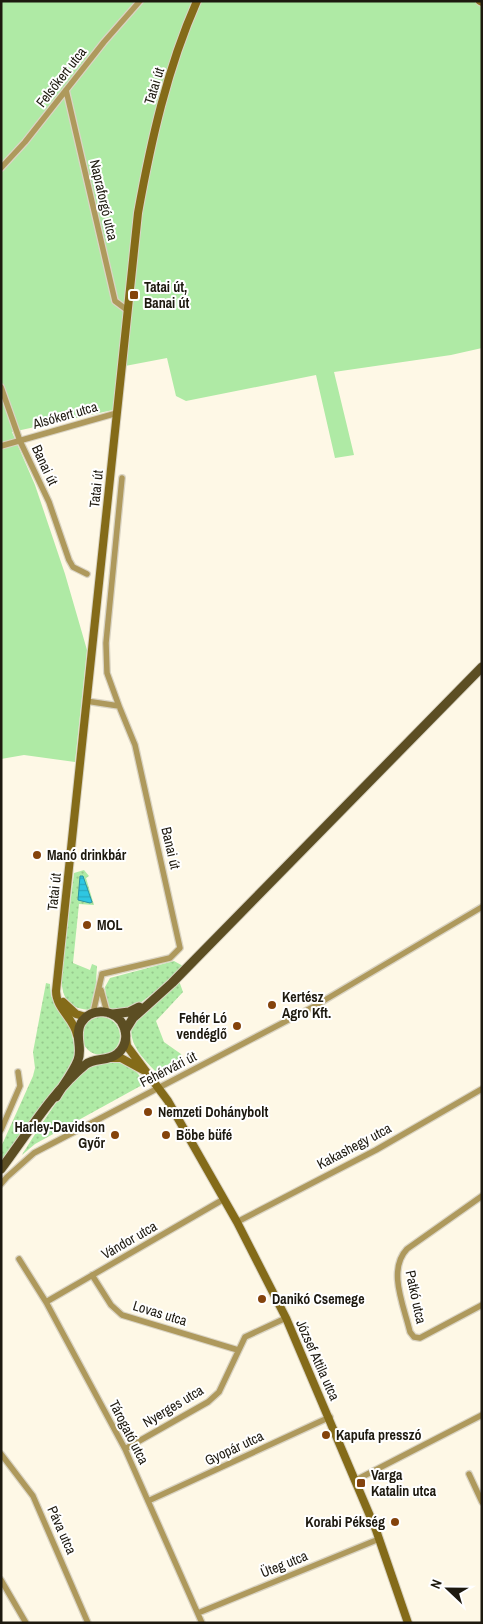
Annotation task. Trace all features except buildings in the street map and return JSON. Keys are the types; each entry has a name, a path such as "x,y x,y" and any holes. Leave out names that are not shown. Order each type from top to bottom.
{"main road":[{"path":"56,1096 86,1064 105,1059 120,1051 133,1018 178,977 482,666"},
{"path":"1,1169 56,1096 76,1063 81,1023 90,1015 129,1012 146,1005"},
{"path":"110,1013 119,1018 126,1034"},
{"path":"79,1041 88,1056 105,1059"}],"street":[{"name":"Felsőkert utca","path":"1,168 140,1"},
{"name":"Tatai út","path":"79,1041 73,1022 57,999 56,986 138,213 153,131 174,62 197,1"},
{"name":"Napraforgó utca","path":"66,90 115,301 127,310"},
{"name":"Banai út","path":"1,387 20,441 48,502 69,560 73,567 87,574"},
{"name":"Alsókert utca","path":"1,446 117,413"},
{"name":"Tatai út","path":"119,706 107,673 106,643 122,478"},
{"path":"91,644 106,643"},
{"path":"86,701 119,706"},
{"name":"Banai út","path":"102,974 170,958 180,948 135,745 119,706"},
{"name":"Fehérvári út","path":"1,1184 6,1177 34,1153 313,1007 482,908"},
{"path":"56,986 66,1007 76,1014 90,1015 102,974"},
{"path":"102,974 103,1002 110,1013"},
{"name":"József Attila utca","path":"126,1034 127,1046 158,1088 224,1199 286,1318 330,1417 380,1539 408,1623"},
{"name":"József Attila utca","path":"105,1059 121,1058 144,1070"},
{"path":"1,1130 20,1086 18,1072"},
{"name":"Kakashegy utca","path":"237,1222 376,1150 482,1089"},
{"name":"Patkó utca","path":"482,1196 407,1249 397,1265 397,1275 410,1332 414,1337 420,1338 482,1305"},
{"name":"Vándor utca","path":"46,1302 224,1199"},
{"name":"Tárogató utca","path":"19,1259 46,1302 125,1449 202,1623"},
{"name":"Lovas utca","path":"92,1276 110,1306 122,1315 238,1350"},
{"name":"Nyerges utca","path":"125,1449 208,1402 219,1392 245,1337 286,1318"},
{"path":"356,1480 482,1415"},
{"name":"Gyopár utca","path":"148,1501 330,1417"},
{"name":"Páva utca","path":"1,1454 33,1496 88,1623"},
{"path":"470,1474 482,1502"},
{"name":"Üteg utca","path":"198,1613 380,1539"},
{"path":"1,1580 26,1623"}],"green space":[{"path":"1,1 482,1 482,348 451,355 334,372 354,455 335,458 316,375 186,401 176,396 167,358 125,366 122,408 12,432 35,485 65,574 87,650 75,762 24,755 1,759"},
{"path":"84,870 89,876 86,878 94,905 79,904 73,963 90,970 92,964 97,966 95,998 92,1010 77,1008 68,1002 63,992 61,978 74,873"},
{"path":"174,961 183,966 166,983 134,1008 113,1011 107,1007 105,987 110,978"},
{"path":"178,978 183,992 156,1021 164,1042 181,1054 185,1067 162,1078 136,1047 131,1032 132,1024"},
{"path":"46,983 50,984 51,996 69,1021 76,1054 57,1088 1,1162 1,1147 33,1076 35,1068 33,1052"},
{"path":"101,1017 115,1022 120,1036 115,1050 101,1055 87,1050 82,1036 87,1022"},
{"path":"114,1061 132,1068 144,1084 35,1144 22,1155 54,1106 74,1080 91,1065"}],"water":[{"path":"80,876 83,876 92,902 90,903 78,900"}],"place":[{"name":"Tatai út, Banai út","path":"134,295"},
{"name":"Manó drinkbár","path":"37,855"},
{"name":"MOL","path":"87,925"},
{"name":"Kertész Agro Kft.","path":"272,1005"},
{"name":"Fehér Ló vendéglő","path":"237,1026"},
{"name":"Nemzeti Dohánybolt","path":"148,1112"},
{"name":"Harley-Davidson Győr","path":"115,1135"},
{"name":"Böbe büfé","path":"166,1135"},
{"name":"Danikó Csemege","path":"262,1299"},
{"name":"Kapufa presszó","path":"326,1435"},
{"name":"Varga Katalin utca","path":"361,1483"},
{"name":"Korabi Pékség","path":"395,1522"}]}
